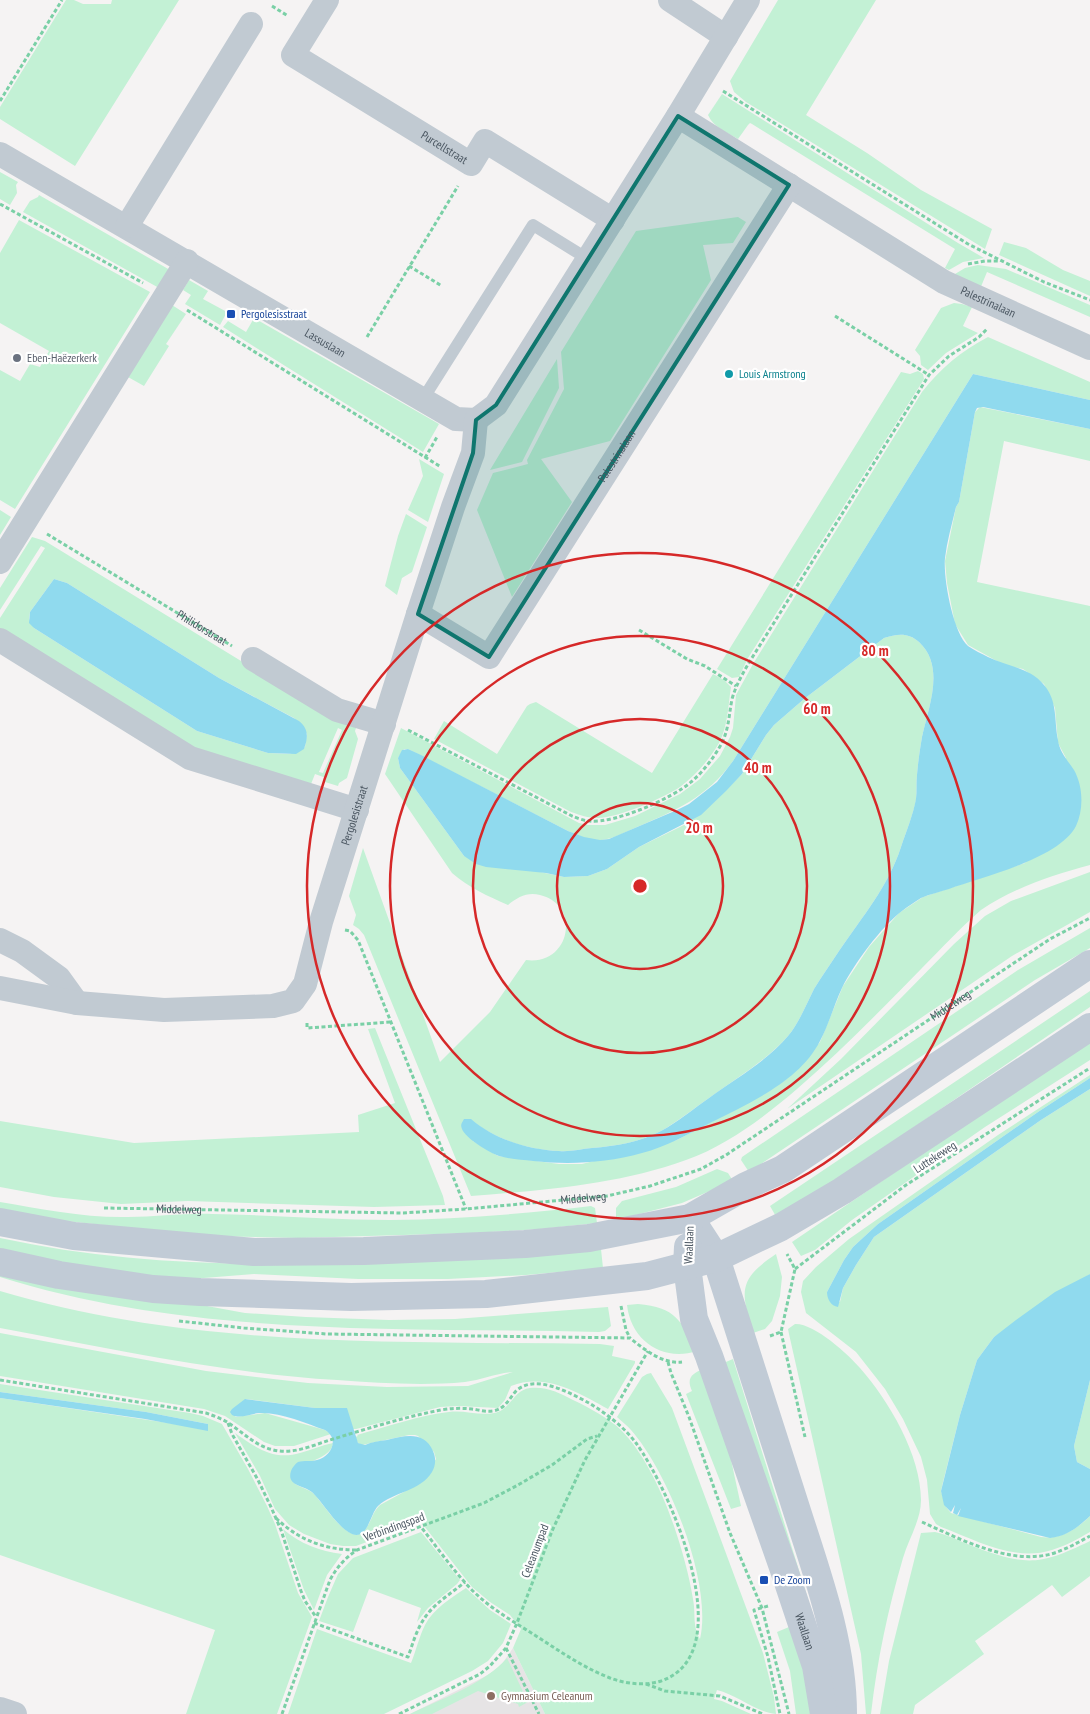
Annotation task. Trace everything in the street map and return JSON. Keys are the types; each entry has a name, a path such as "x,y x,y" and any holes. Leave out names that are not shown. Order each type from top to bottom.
{"main road":[{"path":"0,1222 74,1236 225,1250 289,1252 460,1247 561,1241 589,1238 690,1218 746,1186 783,1169 1090,964"},
{"path":"0,1262 59,1275 153,1289 351,1297 486,1294 647,1276 716,1258 781,1227 842,1190 1090,1027"},
{"name":"Waallaan","path":"690,1218 716,1258 820,1585 838,1656 843,1686 843,1714"},
{"name":"Waallaan","path":"690,1218 687,1266 694,1319 765,1514 816,1666 824,1714"}],"street":[{"name":"Purcellstraat","path":"328,0 293,55 471,164 485,141 613,220"},
{"path":"670,0 726,36"},
{"path":"476,420 496,405 678,116 748,0"},
{"path":"127,226 251,24"},
{"name":"Palestrinalaan","path":"678,116 790,184 944,282 1090,348"},
{"name":"Lassuslaan","path":"0,154 127,226 456,419 476,420"},
{"name":"Palestrinalaan","path":"418,614 489,657 790,184"},
{"path":"0,562 187,262"},
{"name":"Pergolesistraat","path":"293,1001 305,984 321,922 418,614 452,507 473,453 476,420"},
{"path":"0,640 190,758 357,810"},
{"path":"254,659 337,710 384,724"},
{"path":"0,940 22,951 58,978 77,1004"},
{"path":"0,988 77,1004 164,1010 272,1006 293,1001"},
{"path":"0,1709 15,1714"}],"lane":[{"path":"422,399 533,225 588,259"}],"path":[{"path":"0,101 62,0"},
{"path":"702,77 968,244 1044,282 1090,300"},
{"path":"353,359 471,164"},
{"path":"0,204 165,296 463,480"},
{"path":"410,266 442,286"},
{"path":"384,724 400,725 572,816 589,821 613,820 637,811 678,791 691,782 714,757 729,726 736,686 750,661 929,375 949,356 979,337 1005,310"},
{"path":"835,316 929,375"},
{"name":"Philidorstraat","path":"26,521 254,659"},
{"path":"639,630 687,659 705,666 736,686"},
{"name":"Middelweg","path":"103,1208 404,1213 607,1196 650,1186 700,1169 726,1156 1050,939 1090,918"},
{"path":"321,922 350,931 358,940 466,1209"},
{"path":"293,1001 307,1015 307,1028 391,1022"},
{"name":"Luttekeweg","path":"795,1269 906,1185 1090,1068"},
{"name":"Celeanumpad","path":"399,1714 480,1674 506,1648 552,1531 598,1436 648,1351"},
{"path":"668,1362 730,1533 762,1608 789,1714"},
{"path":"0,1380 206,1413 228,1422 254,1442 272,1450 283,1452 440,1410 462,1408 495,1410 505,1404 519,1388 543,1384 560,1389 590,1404 609,1417 627,1432 638,1445 664,1490 685,1545 697,1598 699,1620 697,1639 687,1662 678,1671 668,1678 645,1684"},
{"path":"228,1422 232,1434 258,1480 275,1517 305,1601 316,1617"},
{"name":"Verbindingspad","path":"282,1714 330,1580 335,1570 348,1556 357,1550 484,1503 552,1465 587,1439 598,1436"},
{"path":"275,1517 291,1531 314,1543 330,1548 357,1550"},
{"path":"922,1522 998,1552 1024,1558 1052,1554 1090,1536"},
{"path":"421,1526 480,1597 583,1666 618,1681 645,1684 673,1692 720,1696 763,1714"},
{"path":"314,1623 408,1657 425,1617 438,1602 466,1582"},
{"path":"780,1714 768,1658 754,1610 792,1598"},
{"path":"506,1648 539,1714"}],"highlighted area":[{"path":"678,116 789,185 489,657 418,614 473,453 476,420 496,405"}],"shaded area":[{"name":"Gymnasium Celeanum","path":"513,1648 545,1714 410,1714 490,1674 502,1664"}],"green space":[{"path":"66,0 74,0 83,4 111,4 112,0 179,0 75,166 0,119 0,107"},
{"path":"778,0 876,0 806,115 921,190 992,229 985,249 746,102 734,92 730,81"},
{"path":"722,94 984,258 963,262 949,270 945,268 955,249 752,124 748,125 738,139 721,129 713,123 708,115"},
{"path":"0,172 18,182 16,185 17,193 10,205 0,199"},
{"path":"39,195 170,270 159,288 23,212 30,201"},
{"path":"738,217 746,222 733,243 703,245 711,280 610,441 541,459 572,502 512,597 477,510 493,473 528,464 527,460 564,389 561,352 636,231"},
{"path":"19,220 150,292 15,509 0,500 0,370 20,381 30,364 40,367 49,351 0,323 0,253"},
{"path":"1004,242 1026,248 1063,270 1090,281 1090,296 999,255"},
{"path":"978,265 1006,269 1090,305 1090,317 987,272 980,289 955,274 965,268"},
{"path":"189,280 208,291 203,299 227,312 220,325 185,304 191,295 183,290"},
{"path":"954,303 972,307 963,326 978,333 946,353 928,370 921,365 920,356 915,350 941,308"},
{"path":"172,305 186,314 166,344 169,346 144,386 128,377"},
{"path":"254,318 439,424 423,452 223,327 228,321 246,332"},
{"path":"988,337 1090,382 1090,400 973,374 733,761 713,784 702,793 665,815 619,835 601,840 592,840 568,831 408,749 404,749 398,758 400,768 464,856 564,877 588,876 607,869 639,847 686,824 713,803 742,774 774,725 804,699 884,638 907,635 915,639 927,652 932,663 933,688 922,737 916,800 896,862 882,889 814,989 796,1025 788,1036 770,1054 673,1124 653,1135 636,1141 571,1151 547,1150 524,1146 501,1138 470,1119 473,1141 498,1156 559,1164 582,1164 677,1140 756,1098 784,1081 796,1070 820,1042 843,986 869,947 899,913 923,897 1025,863 1066,758 1058,743 1055,708 1044,684 1023,669 1004,665 968,645 955,624 945,561 956,507 959,502 975,412 980,407 1090,429 1090,461 1004,441 977,582 1090,606 1090,865 1034,883 1006,895 981,910 861,1030 813,1075 758,1120 716,1147 686,1160 607,1181 553,1189 471,1196 364,935 353,925 356,915 349,896 363,848 440,1062 490,1012 526,960 541,959 553,954 561,945 565,934 566,922 562,910 553,901 540,895 531,894 523,896 508,905 472,887 452,873 385,774 401,728 579,823 605,825 635,816 680,794 700,779 720,756 733,728 736,695 753,664 922,392 952,361"},
{"path":"557,359 559,388 522,462 490,470"},
{"path":"918,371 923,374 924,379 748,658 739,677 732,678 717,669 901,372 910,374"},
{"path":"419,459 444,474 428,522 408,510 423,476"},
{"path":"0,510 11,517 0,535"},
{"path":"406,514 427,527 412,572 402,578 397,595 385,586 398,536"},
{"path":"32,537 45,541 246,664 356,728 355,731 358,739 347,778 339,783 338,786 325,782 326,778 315,774 311,784 200,751 0,629 0,618 45,548 41,546 0,610 0,588","holes":["54,579 67,583 219,678 294,718 307,734 305,747 290,754 268,753 197,731 34,628 29,619 30,612","338,728 342,730 323,773 319,772"]},
{"path":"713,674 724,680 731,687 724,730 719,743 711,755 697,772 680,787 640,807 617,815 598,818 571,812 434,739 444,721 497,754 527,706 536,702 652,773"},
{"path":"1090,872 1090,912 1012,956 787,1109 841,1059 954,944 985,916 1011,901"},
{"path":"1090,928 1090,948 1035,980 749,1172 741,1160 742,1157 1018,970"},
{"path":"1090,991 1090,1007 778,1220 770,1206"},
{"path":"375,1028 445,1205 374,1207 188,1201 121,1204 54,1197 0,1187 0,1121 134,1143 359,1132 358,1115 395,1103 368,1029"},
{"path":"1090,1040 1090,1060 985,1127 852,1220 815,1250 801,1256 792,1242"},
{"path":"1090,1075 1090,1078 878,1224 853,1247 827,1292 840,1302 843,1288 874,1237 1041,1120 1090,1089 1090,1274 994,1337 977,1360 960,1415 941,1491 946,1507 951,1513 1041,1537 1055,1537 1068,1532 1090,1516 1090,1532 1067,1544 1038,1553 1009,1551 981,1543 936,1524 930,1514 927,1480 921,1457 903,1419 885,1389 856,1352 806,1313 801,1292 803,1281 816,1267 849,1239 998,1135"},
{"path":"717,1169 728,1173 733,1181 682,1203 616,1220 616,1208 622,1201 676,1187"},
{"path":"0,1202 112,1217 202,1214 390,1220 491,1216 591,1206 595,1208 597,1223 473,1233 299,1238 206,1236 0,1214"},
{"path":"0,1238 74,1251 149,1259 224,1263 375,1262 601,1249 603,1268 526,1275 448,1279 358,1279 254,1274 166,1281 0,1254"},
{"path":"776,1254 782,1277 780,1296 772,1321 765,1329 753,1333 746,1307 745,1288 754,1272"},
{"path":"0,1268 245,1313 389,1320 455,1319 608,1307 611,1326 605,1331 599,1332 448,1330 297,1326 222,1320 147,1311 73,1297 0,1277"},
{"path":"0,1291 73,1310 147,1323 222,1332 297,1338 373,1341 600,1344 614,1346 612,1356 635,1361 635,1363 608,1409 562,1386 537,1381 524,1382 511,1386 505,1400 498,1408 440,1407 353,1429 346,1408 315,1408 246,1399 235,1417 265,1413 325,1430 331,1434 294,1446 275,1446 264,1442 225,1416 204,1409 0,1376 0,1333 206,1371 308,1383 387,1387 468,1386 513,1372 465,1382 401,1384 294,1377 210,1366 0,1328"},
{"path":"638,1304 661,1308 676,1317 697,1351 672,1354 651,1346 635,1329 630,1318 627,1305"},
{"path":"795,1324 811,1328 830,1340 855,1362 871,1381 892,1412 901,1430 916,1465 920,1483 921,1500 919,1515 903,1558 893,1596 880,1655 871,1714 866,1714 861,1654 788,1329"},
{"path":"733,1359 827,1660 721,1364"},
{"path":"704,1369 725,1432 741,1506 731,1509 686,1394 692,1391 690,1379 693,1374"},
{"path":"651,1373 672,1408 763,1653 774,1697 776,1714 762,1711 725,1692 717,1690 714,1699 751,1714 545,1714 513,1648 521,1629 510,1615 472,1587 421,1522 356,1546 330,1544 304,1534 289,1525 275,1509 260,1476 235,1433 258,1448 273,1454 282,1455 300,1453 333,1443 328,1452 310,1463 293,1482 312,1492 339,1524 357,1535 362,1533 368,1526 380,1505 422,1482 436,1459 434,1452 415,1435 362,1445 358,1443 355,1437 357,1435 415,1418 438,1414 455,1412 494,1413 504,1408 520,1392 530,1388 542,1388 558,1393 592,1410 616,1426 630,1440 645,1462 664,1501 680,1544 694,1605 696,1629 700,1639 702,1616 700,1589 694,1559 684,1529 673,1500 659,1472 629,1428 617,1417 642,1377"},
{"path":"1090,1380 1090,1469 1077,1462 1074,1446"},
{"path":"0,1384 190,1413 222,1424 267,1506 298,1593 312,1617 277,1714 186,1714 215,1630 0,1555 0,1398 175,1424 208,1424 146,1412 0,1392"},
{"path":"283,1529 296,1539 311,1546 342,1554 327,1575 314,1610 304,1590"},
{"path":"421,1532 460,1580 428,1608 417,1622 421,1608 369,1589 353,1632 319,1621 338,1574 353,1558"},
{"path":"935,1532 990,1553 1020,1560 1044,1559 1090,1541 1090,1576 1062,1597 1052,1585 975,1641 984,1654 915,1705 913,1714 880,1714 889,1661 921,1533"},
{"path":"466,1588 490,1610 511,1624 503,1643 488,1661 472,1671 384,1714 288,1714 317,1629 411,1663 428,1619 443,1604"},
{"path":"789,1627 800,1644 816,1714 796,1714 790,1671 777,1632"},
{"path":"507,1658 528,1702 519,1707 518,1704 478,1691 432,1714 410,1714 475,1683 498,1667"}],"water":[{"path":"973,374 1090,400 1090,429 983,407 977,408 959,502 948,539 945,558 947,591 950,605 958,630 968,646 983,655 1032,674 1044,685 1052,698 1059,744 1077,776 1081,790 1081,805 1076,826 1067,838 1037,857 999,872 928,895 907,907 894,918 869,946 853,968 839,994 823,1035 811,1055 786,1080 756,1099 668,1144 642,1153 615,1159 574,1163 547,1162 503,1157 484,1149 464,1133 461,1126 464,1119 471,1119 501,1138 524,1146 548,1150 567,1151 610,1146 645,1138 679,1120 780,1045 796,1025 814,989 882,889 896,862 916,799 922,737 933,688 932,663 927,652 915,639 907,635 884,638 804,699 774,725 742,774 701,815 639,847 607,869 588,876 564,877 546,873 486,867 476,864 464,856 400,768 398,758 402,750 408,749 421,755 568,831 584,837 600,840 609,839 689,804 717,782 733,761"},
{"path":"54,579 67,583 219,678 299,721 305,727 307,734 304,749 296,754 268,753 197,731 34,628 29,623 30,612"},
{"path":"1090,1078 1090,1089 1041,1120 874,1237 843,1288 838,1307 831,1304 827,1292 844,1260 853,1247 878,1224"},
{"path":"1090,1274 1090,1380 1074,1446 1077,1462 1090,1469 1090,1516 1072,1531 1050,1538 958,1516 961,1508 957,1515 953,1513 955,1505 951,1512 944,1505 941,1491 960,1415 977,1360 994,1337 1016,1320 1055,1292"},
{"path":"0,1392 146,1412 208,1424 208,1431 145,1419 0,1398"},
{"path":"245,1399 315,1408 347,1408 358,1443 365,1445 400,1437 419,1437 429,1444 435,1456 432,1472 421,1483 384,1501 375,1510 365,1530 357,1535 352,1534 336,1521 310,1490 294,1483 290,1476 292,1469 298,1462 315,1461 330,1452 333,1443 330,1434 325,1430 293,1418 276,1414 259,1413 238,1417 232,1415 230,1412 232,1409"}],"place":[{"name":"Pergolesisstraat","path":"231,314"},
{"name":"Eben-Haëzerkerk","path":"17,358"},
{"name":"Louis Armstrong","path":"729,374"},
{"name":"De Zoom","path":"764,1580"},
{"name":"Gymnasium Celeanum","path":"491,1696"}]}
